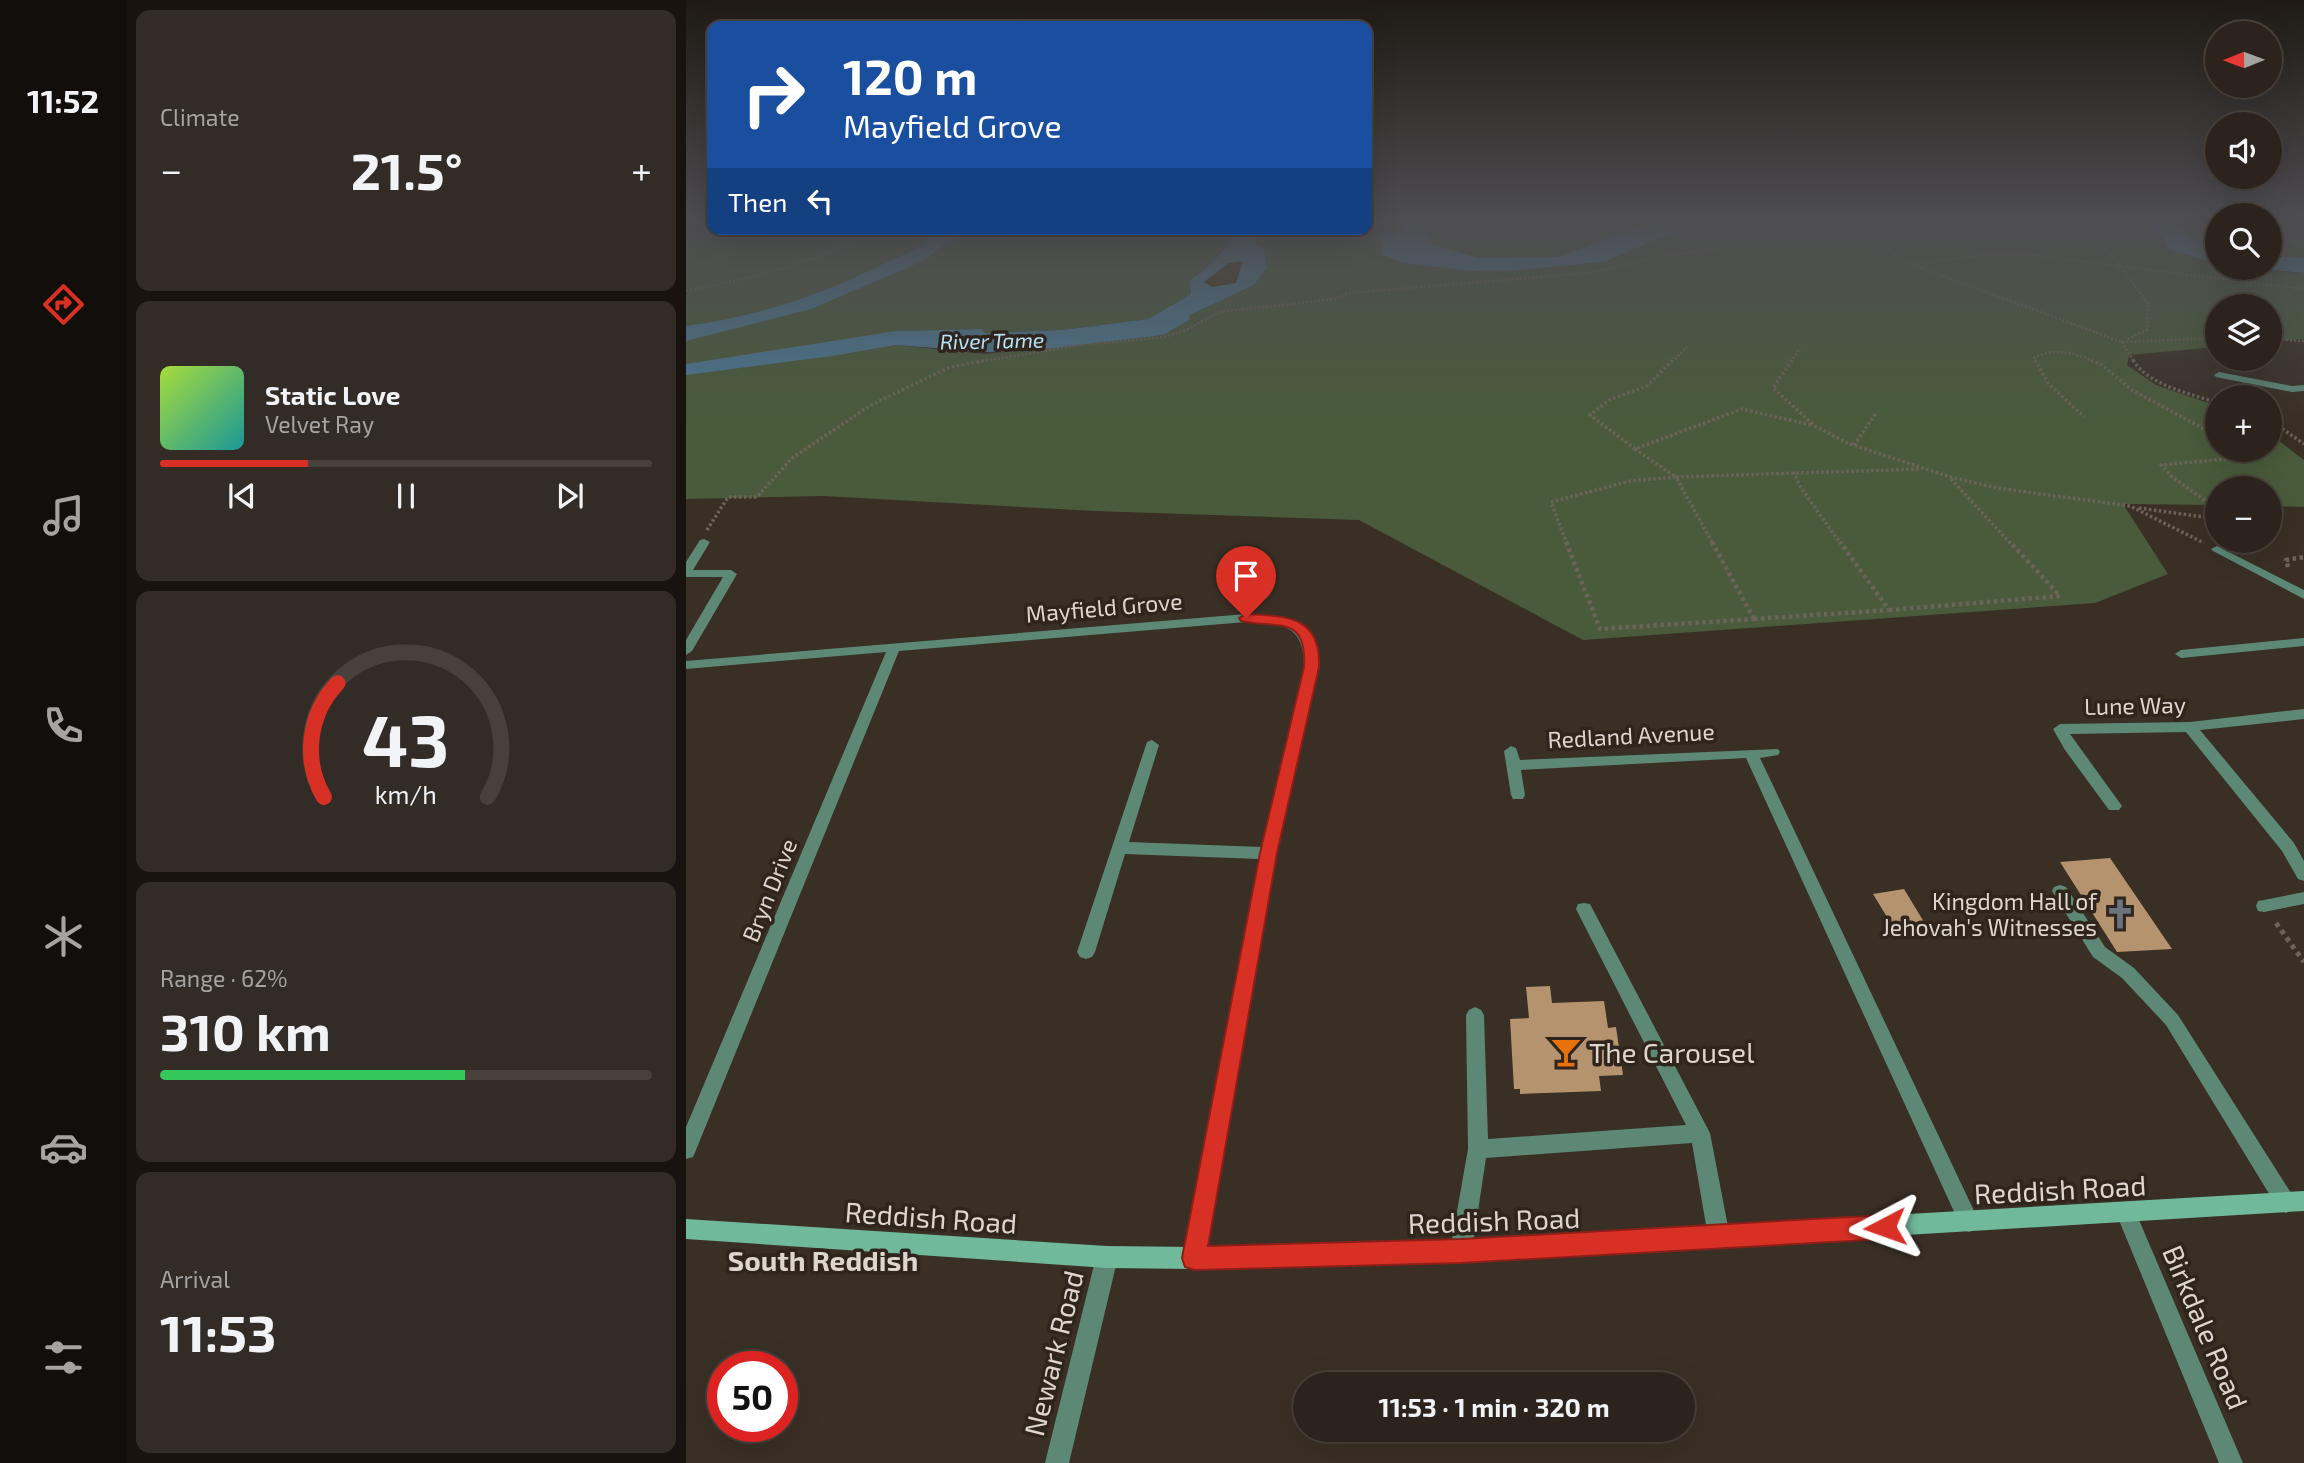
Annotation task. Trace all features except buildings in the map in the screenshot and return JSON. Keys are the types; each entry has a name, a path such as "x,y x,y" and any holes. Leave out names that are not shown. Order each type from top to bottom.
{"main road":[{"name":"Reddish Road","path":"686,1229 1107,1257 1194,1258 1461,1251 2295,1202"}],"street":[{"path":"2218,375 2292,389 2304,388"},
{"path":"2292,389 2304,397"},
{"path":"686,650 731,575 686,572 704,542"},
{"path":"2223,553 2304,595"},
{"name":"Mayfield Grove","path":"686,665 1246,618 1280,620 1301,628 1312,646 1311,667 1269,853 1194,1258"},
{"path":"2181,654 2304,642"},
{"name":"Bryn Drive","path":"686,1150 895,646"},
{"name":"Lune Way","path":"2114,806 2070,747 2060,729 2190,727 2304,713"},
{"path":"2190,727 2288,847 2304,875"},
{"path":"1086,952 1152,745"},
{"name":"Redland Avenue","path":"1518,795 1512,758 1773,752"},
{"path":"1751,753 1969,1222"},
{"path":"1119,848 1269,853"},
{"path":"2060,891 2099,952 2129,973 2172,1020 2295,1202"},
{"path":"2264,906 2304,898"},
{"path":"1584,909 1700,1133 1719,1237"},
{"path":"1461,1251 1478,1149 1475,1015"},
{"path":"1478,1149 1700,1133"},
{"name":"Birkdale Road","path":"2126,1213 2231,1463"},
{"name":"Newark Road","path":"1057,1463 1107,1257"}],"path":[{"path":"686,291 707,287"},
{"path":"704,542 708,528 728,497 757,497 796,454 893,392 926,375 950,367 1102,342 1141,341 1176,335 1199,325 1207,316 1220,312 1336,299 1348,293 1401,287"},
{"path":"1974,287 2122,341 2205,338"},
{"path":"2122,341 2147,331 2148,303 2136,287"},
{"path":"2282,340 2304,341"},
{"path":"2122,341 2138,368 2158,382 2205,399"},
{"path":"1687,347 1647,386 1609,400 1590,415 1676,477 1754,619"},
{"path":"1800,348 1773,388 1815,426 1854,445 1950,477 1997,488 2205,517"},
{"path":"2084,417 2048,383 2034,359 2045,352 2073,352 2102,365 2132,390 2205,430"},
{"path":"1635,449 1742,409 1815,426"},
{"path":"1854,445 1876,413"},
{"path":"2282,428 2304,444"},
{"path":"2205,461 2161,465 2172,477 2205,500"},
{"path":"1925,469 1793,472 1630,481 1551,502 1600,629 2060,596 1950,477"},
{"path":"1793,472 1801,488 1889,610"},
{"path":"2130,506 2205,544"},
{"path":"2264,906 2304,962"}],"green space":[{"path":"686,287 1191,287 1191,294 1148,319 1062,330 985,333 982,329 896,331 860,351 896,345 985,354 1163,335 1190,315 1249,287 2304,287 2304,339 2282,341 2282,294 2205,294 2205,348 2129,355 2127,365 2156,385 2205,402 2205,462 2282,462 2282,443 2304,460 2304,507 2282,506 2282,476 2205,476 2205,505 2123,504 2168,574 2095,603 1583,640 1359,520 1095,511 823,496 686,499"}],"water":[{"path":"831,287 862,287 811,309 686,341 686,326 737,317 786,304"},
{"name":"River Tame","path":"1191,287 1249,287 1190,315 1189,320 1163,335 1045,349 987,352 896,345 686,375 686,364 896,331 982,329 985,333 1062,330 1148,319 1191,294"}],"place":[{"name":"Kingdom Hall of Jehovah's Witnesses","path":"2120,914"},
{"name":"The Carousel","path":"1566,1052"}],"district":[{"name":"South Reddish","path":"823,1260"}],"route":[{"path":"1246,618 1280,620 1301,628 1312,646 1311,667 1269,853 1194,1258 1461,1251 1885,1227"}]}
